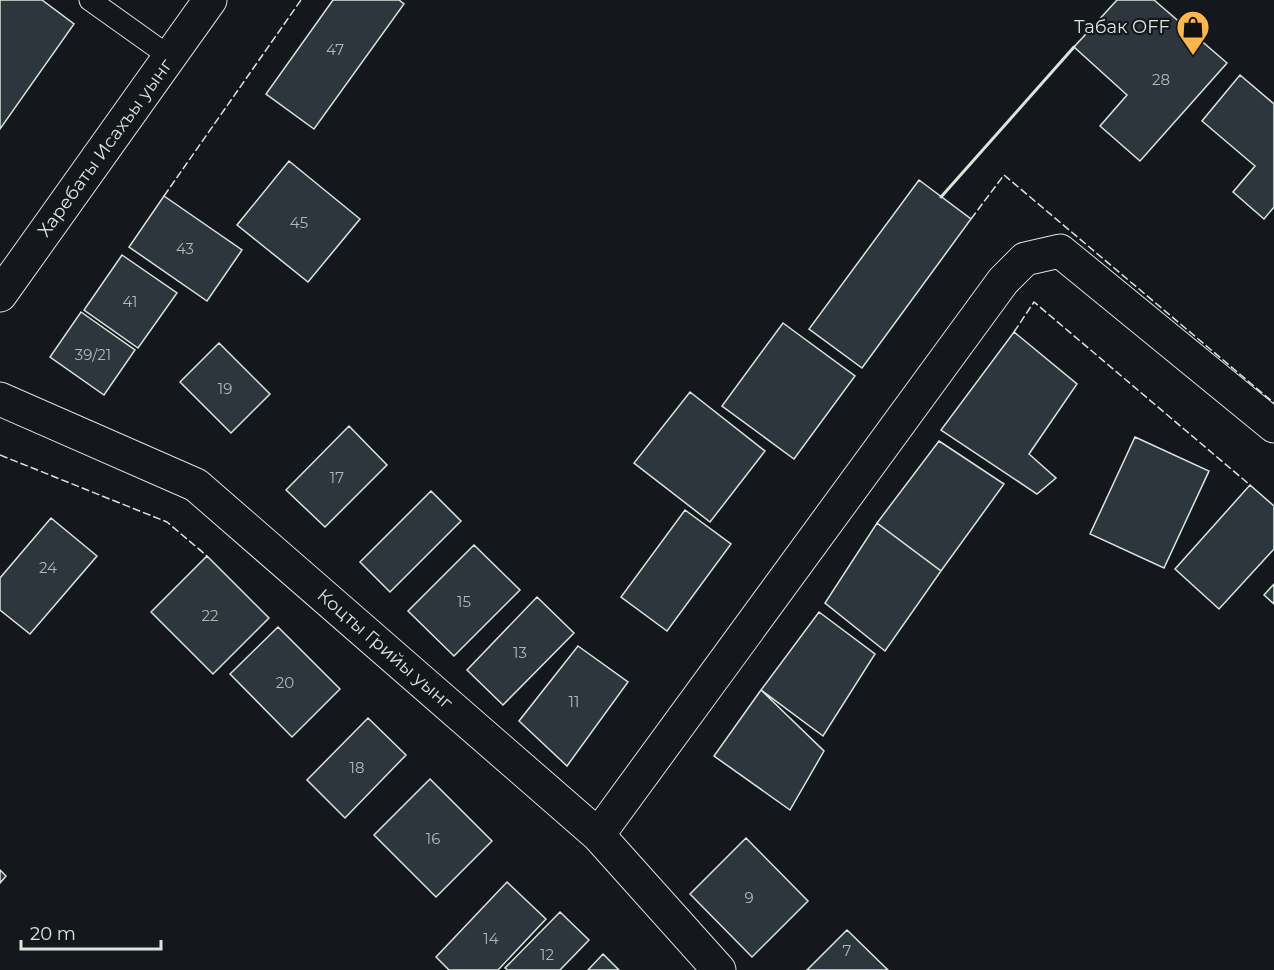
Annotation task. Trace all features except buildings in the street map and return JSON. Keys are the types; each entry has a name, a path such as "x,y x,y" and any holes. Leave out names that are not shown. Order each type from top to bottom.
{"street":[{"name":"Харебаты Исахъы уынг","path":"0,295 210,0"},
{"path":"598,835 1003,280 1026,259 1060,251 1274,426"},
{"name":"Коцты Грийы уынг","path":"0,399 196,485 598,835 719,970"}],"lane":[{"path":"90,0 170,57"}],"fence":[{"path":"164,196 301,0"},
{"path":"971,219 1004,175 1274,403"},
{"path":"1014,332 1034,302 1250,485"},
{"path":"0,455 167,522 207,556"}],"wall":[{"path":"941,197 1074,47"}],"place":[{"name":"Табак OFF","path":"1193,56"}]}
